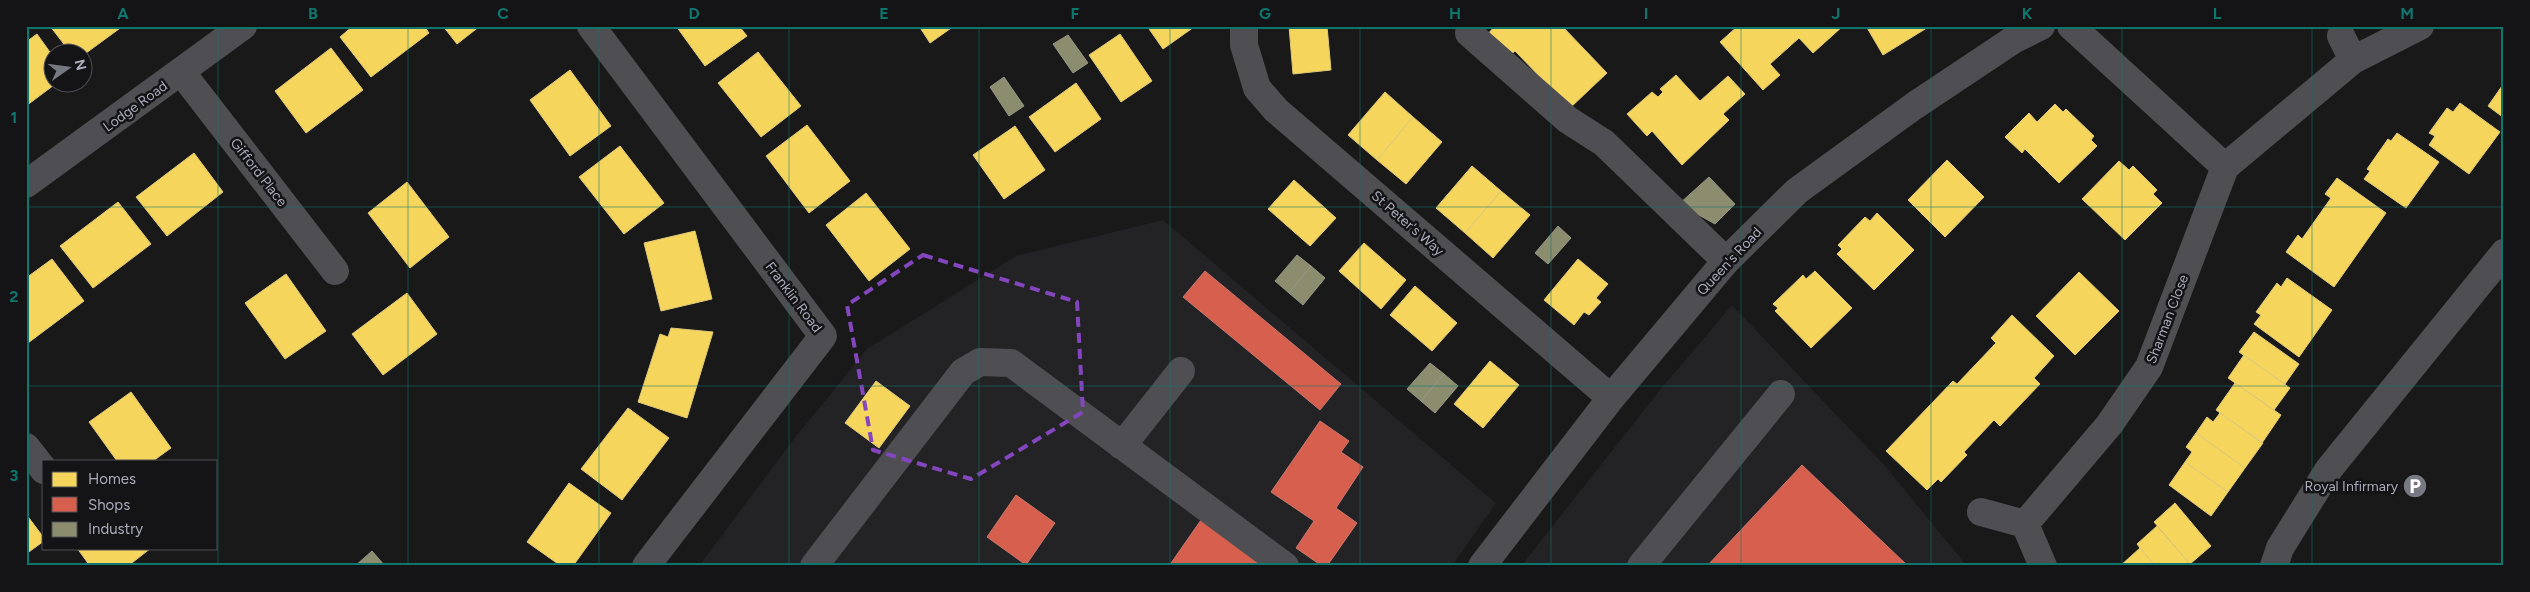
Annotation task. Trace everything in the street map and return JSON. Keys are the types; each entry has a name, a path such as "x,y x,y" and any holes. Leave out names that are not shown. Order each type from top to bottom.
{"street":[{"name":"Lodge Road","path":"26,184 182,73 243,26"},
{"name":"Franklin Road","path":"591,26 823,336 646,566"},
{"name":"St Peter's Way","path":"1244,26 1244,45 1257,88 1276,110 1611,398"},
{"name":"Queen's Road","path":"1482,566 1611,398 1726,261 1798,191 1922,101 2013,40 2041,26"},
{"path":"2071,26 2225,167"},
{"name":"Sharman Close","path":"2025,524 2109,425 2149,367 2225,167 2353,60 2420,26"},
{"path":"1469,33 1568,120 1604,143 1726,261"},
{"path":"2341,36 2353,60"},
{"name":"Gifford Place","path":"182,73 335,271"},
{"path":"2274,566 2280,548 2329,469 2504,253"},
{"path":"814,566 963,372 980,362 1011,364 1285,566"},
{"path":"1122,446 1181,371"},
{"path":"1641,566 1780,394"},
{"path":"26,447 42,467"},
{"path":"1981,512 2025,524 2043,566"}],"highlighted area":[{"path":"923,255 1077,302 1083,412 971,479 873,450 847,305"}],"shaded area":[{"path":"1163,220 1496,503 1452,566 699,566 790,444 867,349 1016,256"},
{"path":"1732,305 1885,466 1967,566 1521,566 1660,390"}],"building: Homes":[{"path":"50,26 123,26 92,49 92,42 62,42"},
{"path":"353,26 424,26 429,33 371,77 340,37"},
{"path":"443,26 480,26 457,44"},
{"path":"676,26 739,26 747,36 705,66"},
{"path":"919,26 954,26 930,43"},
{"path":"1147,26 1193,26 1194,27 1163,49"},
{"path":"1289,26 1327,26 1331,70 1293,74"},
{"path":"1495,26 1562,26 1607,73 1570,108 1515,51 1508,57 1487,35"},
{"path":"1738,26 1843,26 1813,53 1799,38 1770,64 1780,75 1763,90 1720,42"},
{"path":"1866,26 1930,26 1883,55"},
{"path":"37,34 43,42 42,92 45,92 26,106 26,42"},
{"path":"1120,34 1152,81 1121,102 1089,55"},
{"path":"331,48 363,90 306,133 275,91"},
{"path":"758,52 801,106 761,137 718,83"},
{"path":"570,70 611,126 570,156 530,100"},
{"path":"1676,75 1700,101 1728,76 1745,94 1723,114 1729,120 1682,165 1652,131 1647,136 1627,114 1652,92 1658,97 1663,92 1660,89"},
{"path":"1076,83 1101,119 1055,152 1029,117"},
{"path":"2502,86 2504,87 2504,118 2488,106"},
{"path":"1385,92 1413,117 1377,160 1348,135"},
{"path":"2460,103 2500,132 2469,174 2429,145 2435,136 2429,133 2447,108 2453,112"},
{"path":"2055,104 2063,112 2066,109 2094,136 2091,140 2097,146 2059,183 2025,149 2022,153 2005,137 2029,113 2037,122"},
{"path":"1413,117 1442,142 1406,184 1377,160"},
{"path":"807,125 850,181 809,213 766,156"},
{"path":"1015,126 1045,170 1004,199 973,155"},
{"path":"2397,133 2439,162 2406,208 2364,179 2370,171 2367,169 2388,139 2391,141"},
{"path":"620,146 664,203 624,234 579,177"},
{"path":"194,153 223,192 167,236 136,197"},
{"path":"1947,160 1984,197 1945,237 1908,200"},
{"path":"2119,161 2129,170 2133,166 2157,190 2153,194 2162,203 2125,240 2082,199"},
{"path":"1472,166 1501,191 1465,233 1436,208"},
{"path":"2337,178 2386,213 2334,287 2286,252 2298,235 2302,239 2331,198 2325,194"},
{"path":"1294,180 1336,218 1310,246 1268,209"},
{"path":"407,182 449,237 410,268 368,213"},
{"path":"1501,191 1530,215 1493,258 1465,233"},
{"path":"866,193 910,249 869,281 826,225"},
{"path":"118,202 151,244 93,288 60,246"},
{"path":"1877,213 1914,250 1874,290 1837,254 1842,249 1838,245 1865,217 1870,221"},
{"path":"695,231 712,299 661,311 644,243"},
{"path":"1364,243 1406,280 1381,309 1339,271"},
{"path":"52,259 84,301 28,343 26,341 26,278"},
{"path":"1578,259 1608,284 1596,298 1601,302 1589,315 1584,312 1574,325 1544,300"},
{"path":"1815,271 1852,308 1811,348 1775,311 1778,308 1773,304 1803,275 1806,279"},
{"path":"2079,272 2119,311 2075,355 2036,316"},
{"path":"286,274 326,331 285,359 245,303"},
{"path":"2287,278 2332,310 2299,357 2254,324 2261,315 2256,312 2277,283 2281,287"},
{"path":"1415,286 1457,323 1432,351 1390,315"},
{"path":"407,293 437,334 383,375 352,334"},
{"path":"2012,315 2054,356 2034,378 2040,384 2000,426 1994,420 1964,452 1967,455 1941,482 1938,479 1927,490 1886,451 1953,381 1957,384 1996,343 1991,338"},
{"path":"671,328 713,332 687,418 638,402 660,334 668,337"},
{"path":"2254,332 2299,364 2285,384 2239,352"},
{"path":"2244,355 2290,388 2274,410 2228,378"},
{"path":"1490,361 1519,385 1483,428 1454,404"},
{"path":"876,381 910,406 879,448 845,423"},
{"path":"2235,383 2281,415 2262,443 2216,410"},
{"path":"131,392 171,448 154,460 116,460 89,422"},
{"path":"628,408 669,438 622,500 581,469"},
{"path":"2220,413 2263,443 2245,468 2196,433 2207,417 2213,422"},
{"path":"2196,433 2245,468 2228,492 2185,462 2192,452 2186,447"},
{"path":"2185,462 2228,492 2211,516 2169,485"},
{"path":"569,483 611,513 573,566 561,566 527,542"},
{"path":"2175,503 2211,546 2190,564 2154,522"},
{"path":"26,514 42,535 42,542 26,554"},
{"path":"2157,526 2191,566 2155,566 2137,544"},
{"path":"2140,548 2155,566 2120,566"},
{"path":"78,550 148,550 128,566 90,566"}],"building: Shops":[{"path":"1205,271 1341,384 1320,410 1183,297"},
{"path":"1320,421 1349,441 1341,452 1363,467 1336,508 1357,523 1327,566 1322,566 1296,548 1314,521 1271,492"},
{"path":"1802,465 1908,566 1707,566"},
{"path":"1016,495 1055,523 1026,565 987,537"},
{"path":"1201,520 1267,566 1169,566"}],"building: Industry":[{"path":"1068,35 1088,63 1073,73 1053,44"},
{"path":"1004,77 1024,106 1009,116 990,87"},
{"path":"1709,177 1735,204 1715,224 1679,204"},
{"path":"1558,226 1571,238 1548,264 1535,253"},
{"path":"1297,255 1311,266 1289,293 1275,281"},
{"path":"1311,266 1325,278 1303,305 1289,293"},
{"path":"1430,363 1444,374 1421,401 1407,389"},
{"path":"1444,374 1458,386 1435,413 1421,401"},
{"path":"372,551 385,566 355,566"}],"place":[{"name":"Royal Infirmary","path":"2415,486"}]}
